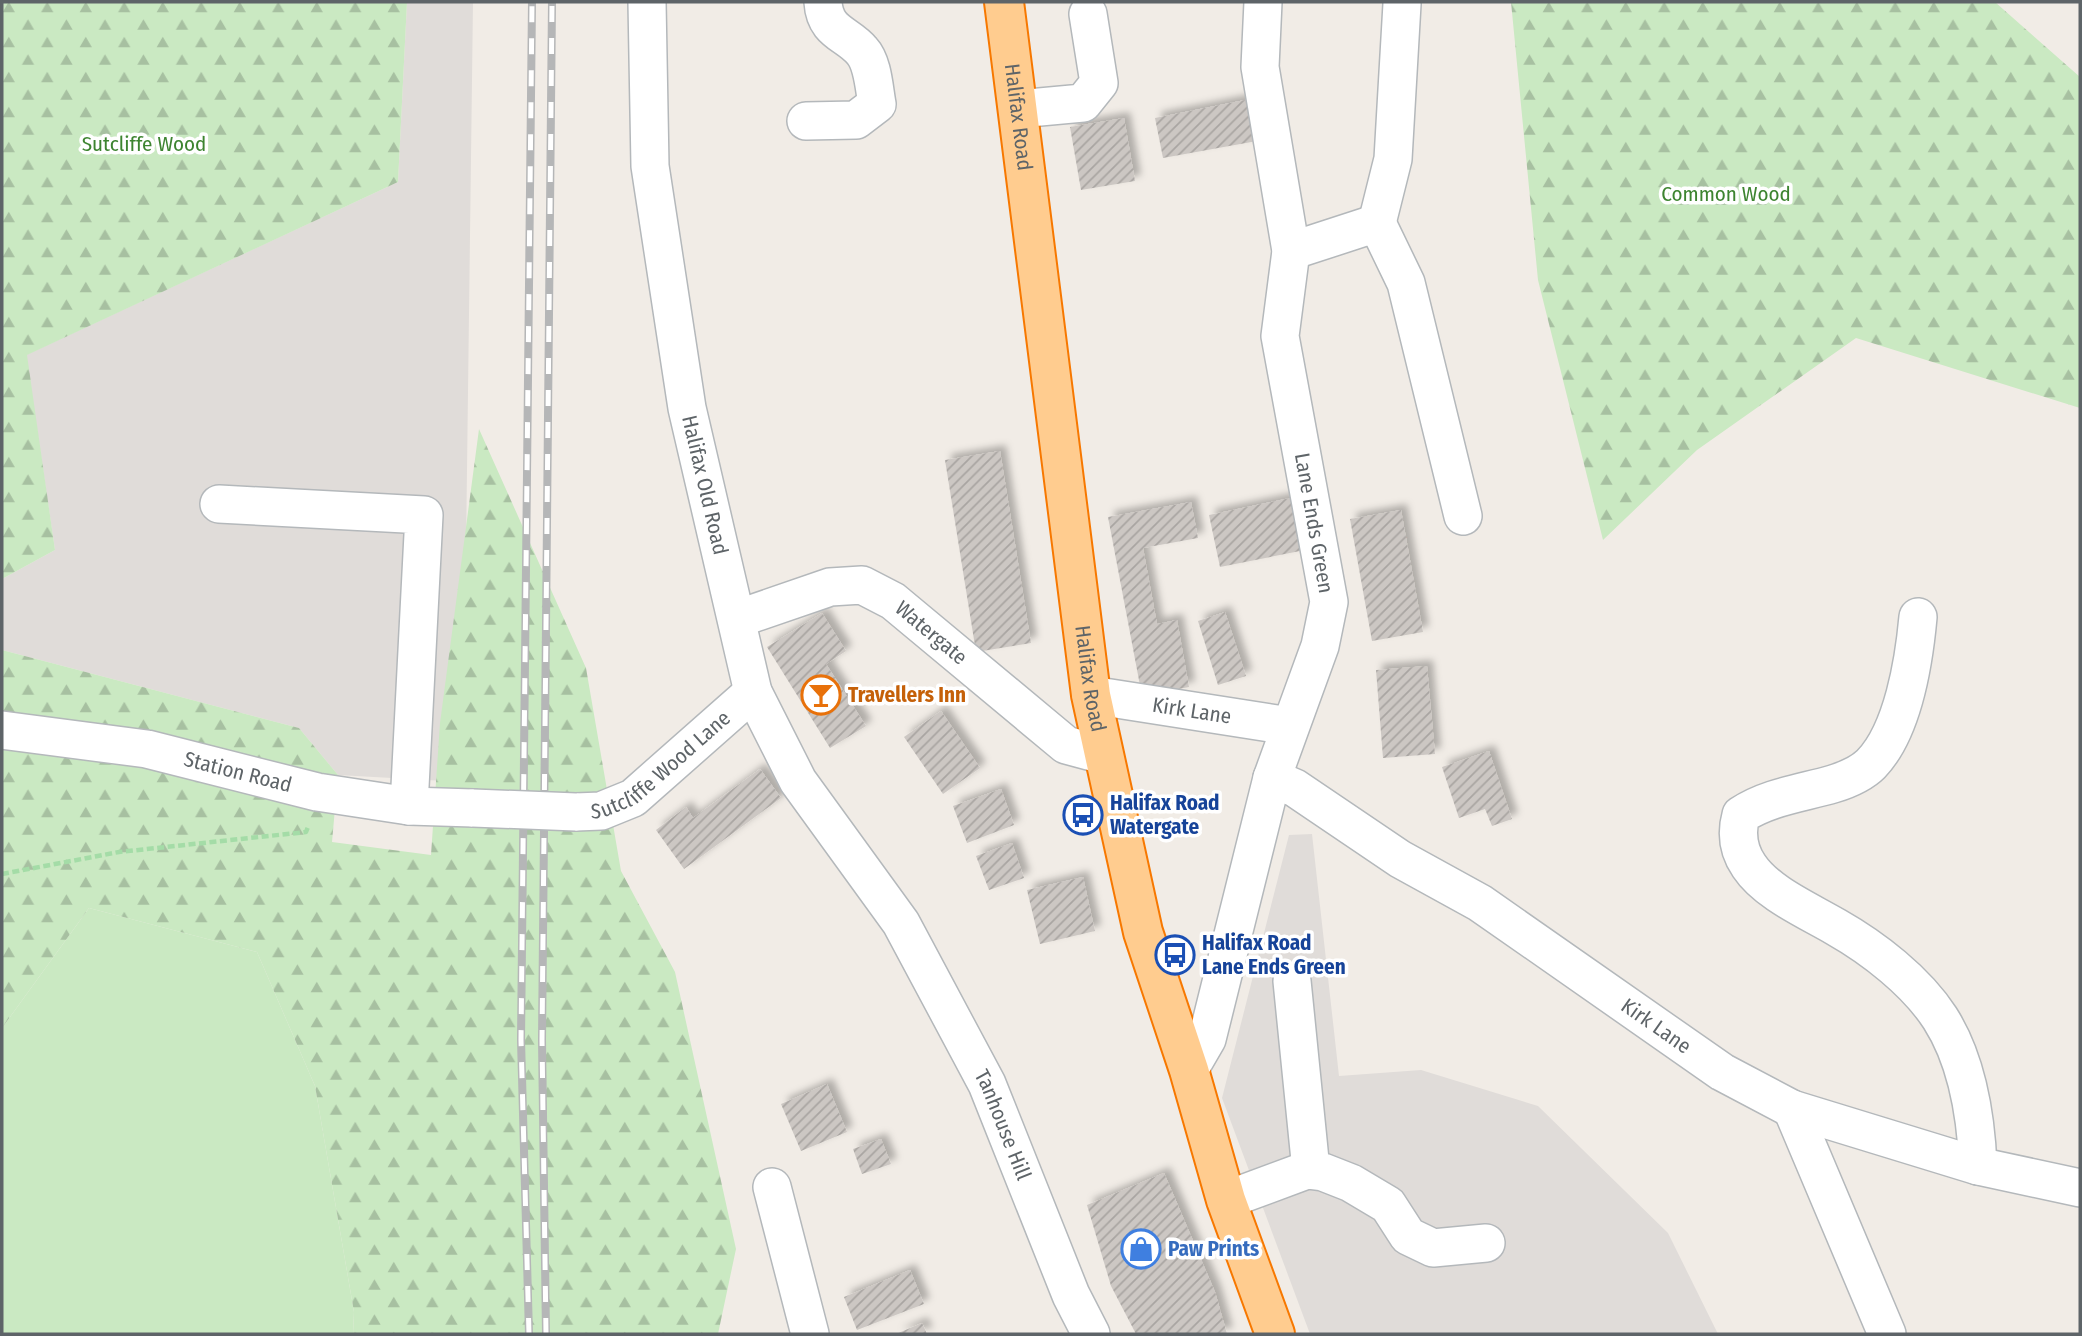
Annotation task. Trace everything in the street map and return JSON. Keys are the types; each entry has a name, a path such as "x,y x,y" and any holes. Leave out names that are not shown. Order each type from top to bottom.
{"highway":[{"name":"Halifax Road","path":"1004,2 1091,695 1103,755 1143,932 1189,1070 1226,1200 1275,1334"}],"street":[{"name":"Halifax Old Road","path":"647,2 652,179 687,408 753,692 798,781 901,923"},
{"path":"806,121 856,120 877,104 863,52 836,33 823,2"},
{"name":"Lane Ends Green","path":"1189,1070 1207,1039 1272,778 1320,646 1329,602 1280,336 1292,250 1260,67 1263,2"},
{"path":"1402,4 1393,159 1377,223 1406,283 1464,516"},
{"path":"1017,109 1083,103 1092,93 1099,83 1088,14"},
{"path":"1292,250 1377,223"},
{"path":"219,504 424,515 409,806"},
{"name":"Watergate","path":"737,620 830,587 862,586 894,601 1066,745 1103,755"},
{"path":"1919,617 1905,694 1887,741 1871,764 1836,783 1758,804 1741,815 1738,840 1750,869 1767,884 1879,957 1921,994 1940,1017 1955,1045 1972,1109 1978,1166"},
{"name":"Sutcliffe Wood Lane","path":"472,808 601,811 633,798 753,692"},
{"name":"Kirk Lane","path":"1091,695 1290,726"},
{"name":"Station Road","path":"2,730 147,749 317,792 409,806 472,808"},
{"name":"Kirk Lane","path":"1272,778 1295,788 1400,859 1480,903 1722,1072 1792,1109 1978,1166 2080,1188"},
{"name":"Tanhouse Hill","path":"901,923 986,1084 1071,1295 1091,1334"},
{"path":"1292,981 1311,1170"},
{"path":"1792,1109 1887,1334"},
{"path":"1226,1200 1311,1170 1351,1183 1388,1205 1408,1236 1433,1248 1486,1243"},
{"path":"772,1187 810,1334"}],"path":[{"path":"2,874 119,852 306,832 317,792"}],"shaded area":[{"path":"407,2 473,2 463,782 338,775 299,728 2,650 2,579 55,550 26,355 398,182"},
{"path":"1312,834 1339,1076 1421,1070 1538,1106 1668,1233 1718,1334 1310,1334 1222,1098 1289,835"}],"green space":[{"name":"Sutcliffe Wood","path":"2,2 407,2 398,182 27,355 55,550 2,579"},
{"name":"Common Wood","path":"1511,2 1995,2 2080,77 2080,408 1856,338 1697,450 1603,540 1538,280"},
{"path":"479,429 586,668 621,871 675,972 736,1249 718,1334 353,1334 354,1312 315,1086 257,952 89,908 2,1028 2,650 299,728 338,775 332,842 431,855 440,723"},
{"path":"89,908 257,952 315,1086 354,1312 353,1334 2,1334 2,1028"}],"building":[{"path":"1260,97 1268,139 1163,158 1155,118"},
{"path":"1124,118 1135,181 1081,190 1070,127"},
{"path":"1000,451 1031,643 976,652 945,460"},
{"path":"1295,497 1305,550 1220,567 1209,515"},
{"path":"1191,502 1198,538 1143,548 1157,624 1177,620 1189,687 1142,696 1108,517"},
{"path":"1401,510 1423,632 1372,641 1350,519"},
{"path":"1225,612 1246,676 1218,685 1198,621"},
{"name":"Travellers Inn","path":"822,613 846,651 826,664 866,726 830,748 767,647"},
{"path":"1427,666 1435,754 1383,758 1376,670"},
{"path":"941,711 980,768 943,794 904,737"},
{"path":"1489,751 1512,819 1492,826 1485,809 1459,818 1442,767"},
{"path":"760,769 781,798 684,869 656,830 686,807 693,818"},
{"path":"1001,789 1014,825 967,843 953,806"},
{"path":"1012,843 1024,878 989,890 976,856"},
{"path":"1083,877 1095,931 1040,944 1027,890"},
{"path":"827,1084 847,1132 801,1151 781,1104"},
{"path":"881,1139 891,1164 862,1174 853,1149"},
{"path":"1164,1173 1215,1292 1227,1334 1136,1334 1111,1286 1087,1205"},
{"path":"910,1270 924,1304 857,1330 844,1297"},
{"path":"922,1323 927,1334 896,1334"}],"railway":[{"path":"529,1334 521,1040 532,2"},
{"path":"546,1334 542,1040 552,2"}],"place":[{"name":"Travellers Inn","path":"821,695"},
{"name":"Halifax Road Watergate","path":"1083,815"},
{"name":"Halifax Road Lane Ends Green","path":"1175,955"},
{"name":"Paw Prints","path":"1141,1249"}]}
